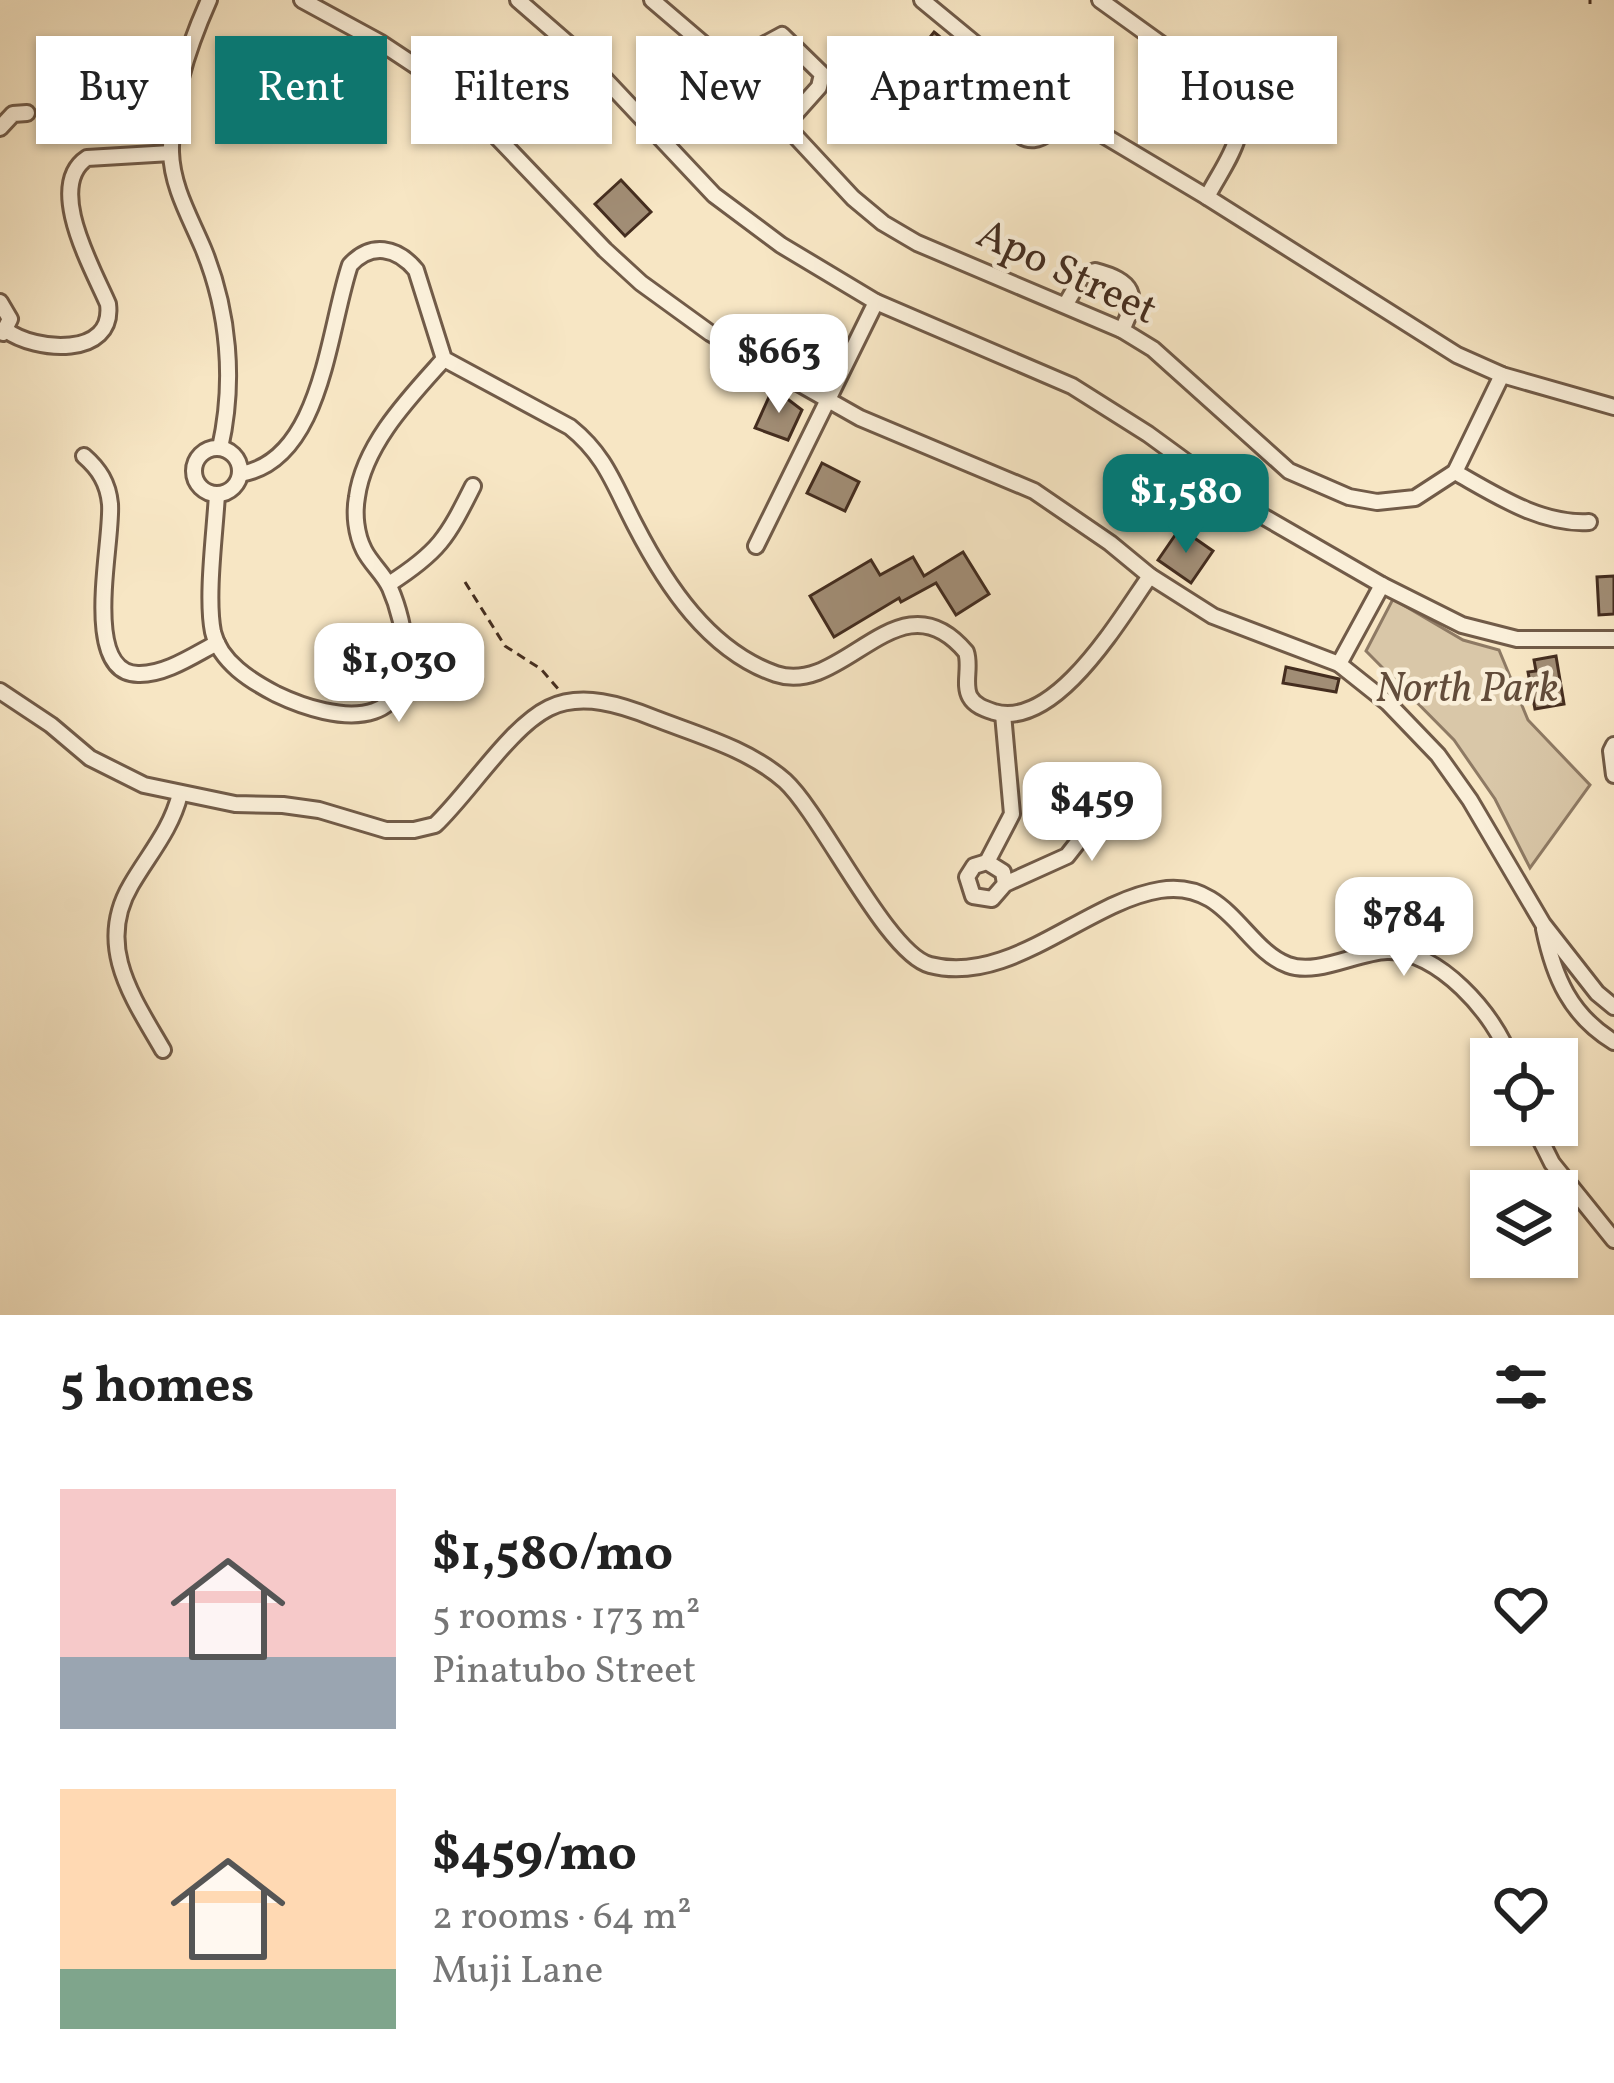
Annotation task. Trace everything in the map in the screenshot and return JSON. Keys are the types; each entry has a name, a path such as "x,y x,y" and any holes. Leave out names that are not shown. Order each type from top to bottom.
{"street":[{"path":"209,0 186,59 171,153 176,183 204,250 223,317 229,379 220,448"},
{"path":"302,0 381,43 452,90 641,283 710,333 880,427 1034,491 1150,576 1214,616 1339,664 1388,703 1438,755 1480,815 1543,924 1597,993 1614,1007"},
{"path":"518,0 574,47 715,196 781,245 876,302 1072,386 1252,510 1382,585 1489,634 1538,640 1614,639"},
{"name":"Apo Street","path":"652,0 694,36"},
{"path":"922,0 966,36"},
{"path":"1100,0 1232,94 1243,124 1208,196"},
{"path":"803,53 822,74 819,87 803,105"},
{"path":"0,128 14,115 27,113"},
{"path":"1114,141 1457,355 1502,375 1614,407"},
{"name":"Apo Street","path":"803,143 853,199 916,243 1066,304 1154,349 1289,471 1349,497 1377,502 1415,498 1455,472"},
{"path":"0,302 9,313 3,332 23,340 73,345 100,335 109,315 108,304 75,224 71,176 87,158 171,153"},
{"path":"239,474 233,454 220,448 200,456 194,469 198,484 217,494 229,490 239,474 271,465 299,431 324,363 350,265 360,254 390,250 407,258 416,270 444,359 588,441 603,458 648,549 680,600 722,643 785,676 805,674 842,659 892,629 927,625 954,638 966,652 968,695 974,703 1003,714 1031,708 1076,676 1150,576"},
{"path":"1066,304 1082,276 1095,271 1120,280 1133,297 1122,330"},
{"path":"756,546 876,302"},
{"path":"217,494 212,623 217,643 236,668 284,698 324,710 371,712 395,695 402,679 404,634 388,584 365,551 358,531 357,494 380,441 412,394 444,359"},
{"path":"1502,375 1455,472 1512,503 1566,524 1589,522"},
{"path":"84,456 99,469 110,506 104,632 111,661 140,674 162,670 217,643"},
{"path":"388,584 426,560 446,539 473,486"},
{"path":"1339,664 1382,585"},
{"path":"0,691 113,772 180,794 235,804 319,810 386,830 435,825 527,724 566,702 580,699 636,711 762,764 788,784 856,883 922,963 949,969 973,967 1042,943 1138,896 1162,889 1189,891 1211,899 1286,965 1301,968 1384,951 1436,965 1486,1014 1499,1038"},
{"path":"1003,714 1012,814 987,862 970,871 967,884 973,896 992,899 1005,884 1066,856 1090,816 1089,783"},
{"path":"1614,745 1614,775"},
{"path":"163,1050 124,983 114,948 128,889 159,844 180,794"},
{"path":"987,862 1003,872 1005,884"},
{"path":"1543,924 1553,973 1580,1017 1614,1042"},
{"path":"1544,1146 1614,1240"}],"path":[{"path":"465,582 506,646 542,669 566,702"}],"green space":[{"name":"North Park","path":"1393,599 1463,640 1499,650 1528,720 1590,785 1530,868 1495,799 1454,740 1366,651"}],"building":[{"path":"621,180 651,212 625,236 595,204"},
{"path":"773,388 802,410 788,440 755,428"},
{"path":"822,463 859,482 845,511 807,493"},
{"path":"1180,528 1213,551 1191,583 1158,560"},
{"path":"963,552 989,594 956,615 936,583 901,602 899,598 834,637 810,596 871,560 880,575 913,557 924,576"},
{"path":"1614,576 1614,614 1599,615 1597,577"},
{"path":"1556,656 1564,704 1535,709 1528,672 1536,671 1534,660"},
{"path":"1286,667 1339,679 1336,692 1283,683"}]}
